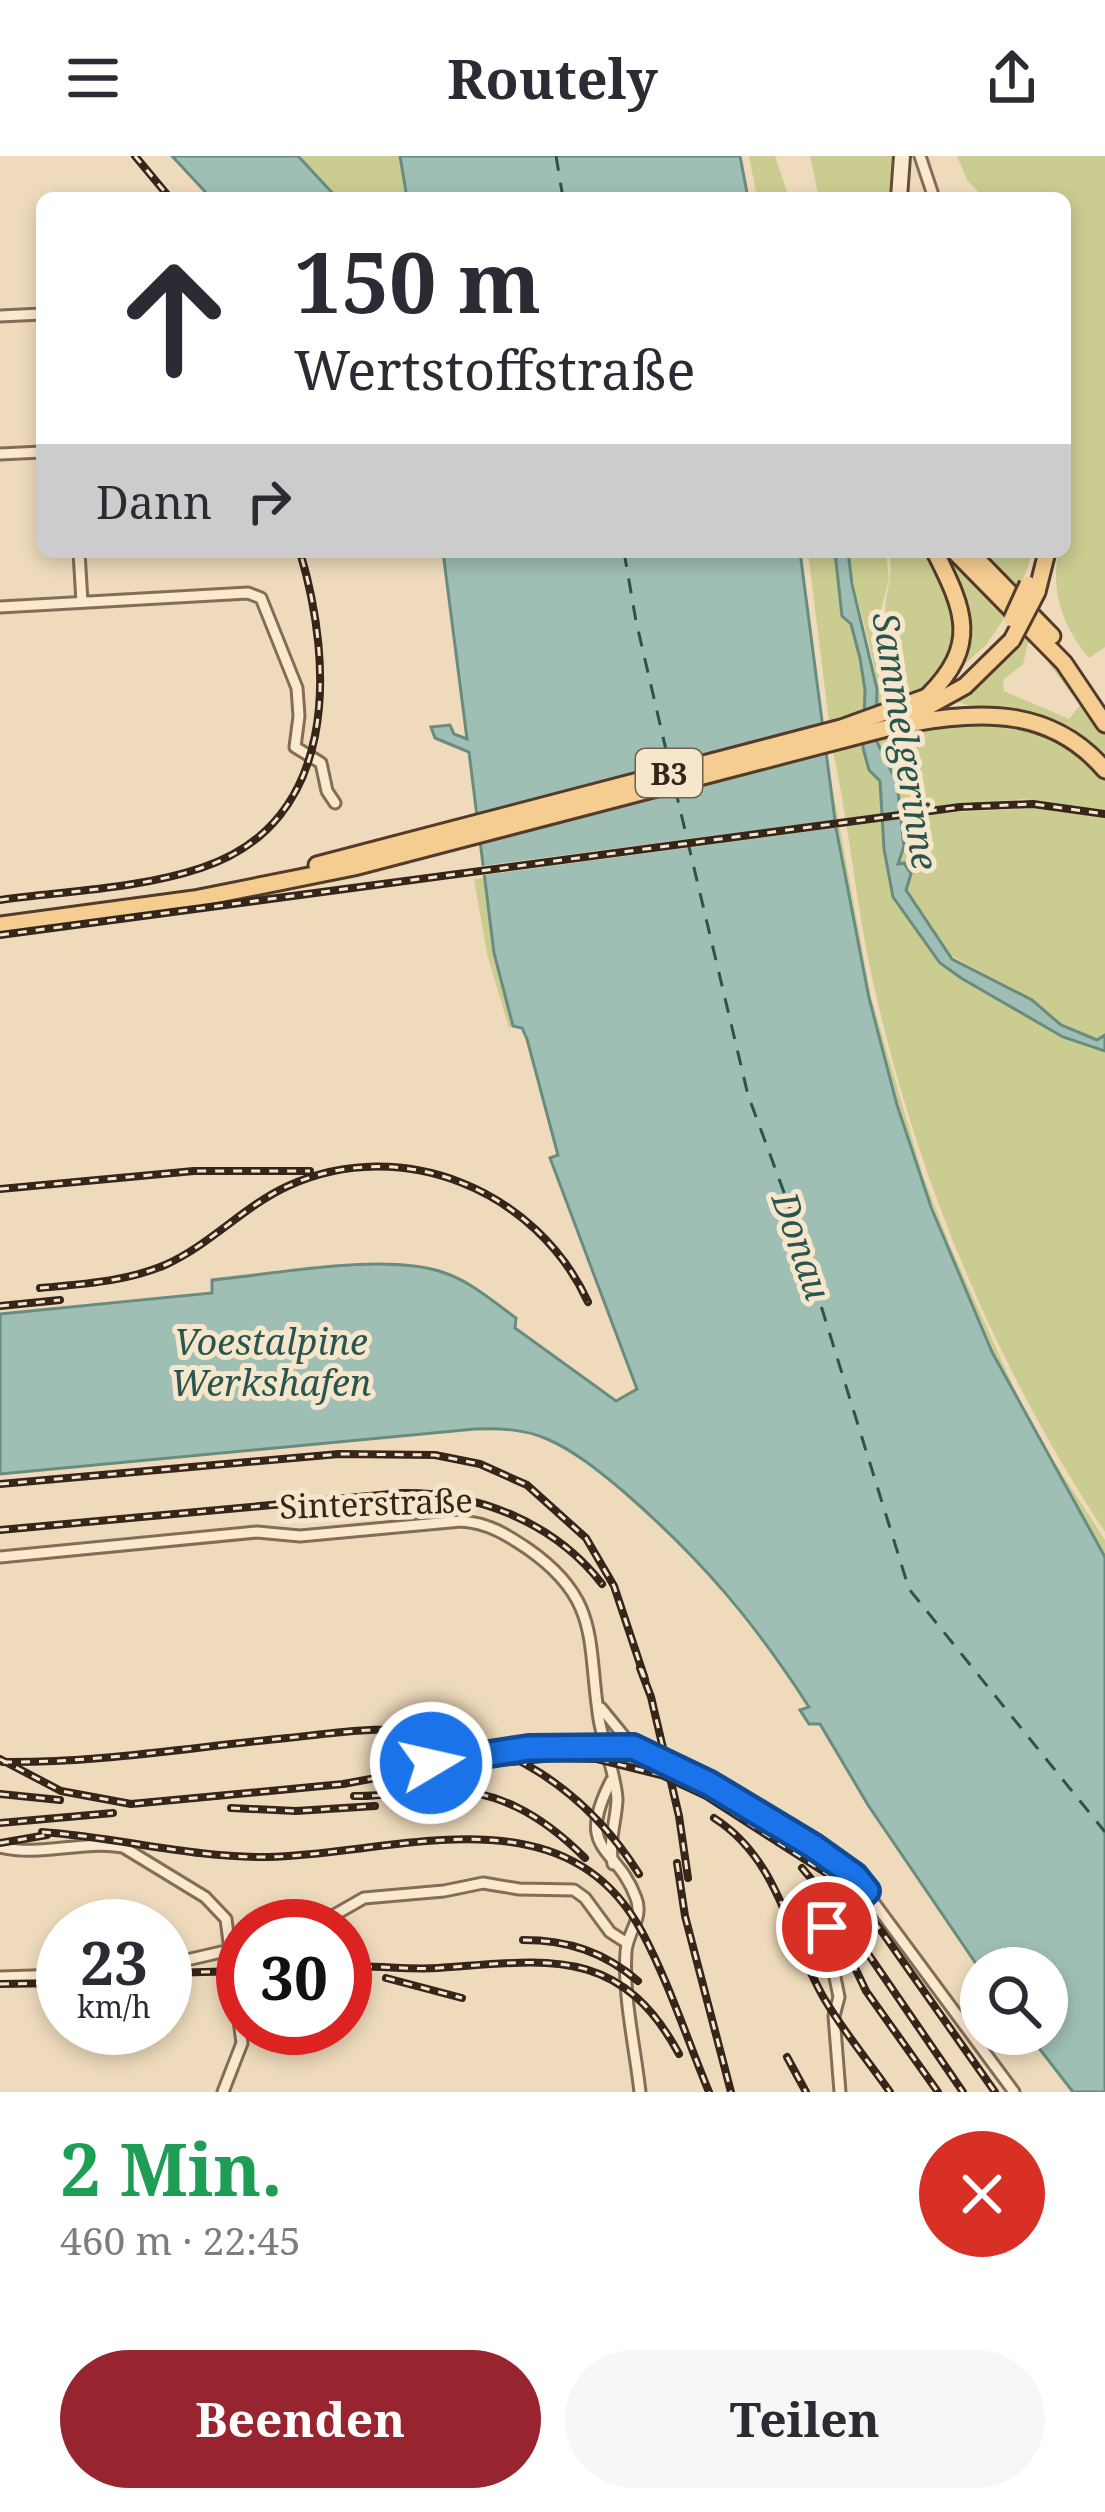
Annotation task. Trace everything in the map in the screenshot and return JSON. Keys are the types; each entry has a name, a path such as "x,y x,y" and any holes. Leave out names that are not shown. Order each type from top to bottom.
{"main road":[{"path":"899,192 902,156"},
{"path":"927,709 952,669 963,632 958,599 938,558"},
{"path":"961,558 1064,663 1105,724"},
{"path":"976,558 1056,640 1105,705"},
{"name":"B3","path":"1033,588 1036,558"},
{"name":"B3","path":"0,921 236,883 410,847 891,727 975,679 1008,636 1045,558"},
{"name":"B3","path":"410,847 841,728 927,709 1025,718 1070,739 1105,770"}],"street":[{"path":"920,156 932,192"},
{"path":"0,316 36,314"},
{"path":"0,454 36,452"},
{"path":"79,558 82,602"},
{"path":"0,607 248,593 261,598 297,688 296,747 321,763 335,803"},
{"name":"Sinterstraße","path":"0,1557 257,1532 300,1536 478,1522 504,1533 549,1564 570,1586 588,1625 603,1745 617,1798 610,1842 613,1864 638,1903 638,1917 627,1943"},
{"path":"596,1698 610,1724 638,1750"},
{"path":"397,1768 513,1749 603,1745 638,1750 710,1784 855,1876 1014,2092"},
{"path":"610,1764 621,1753 638,1750"},
{"path":"0,1847 41,1851 107,1844 134,1851 216,1907"},
{"path":"362,1899 483,1883 574,1890 610,1932 627,1943 640,2092"},
{"path":"840,2092 834,2016 839,1997 826,1933 830,1922 867,1891"},
{"path":"0,1977 36,1976"},
{"path":"223,2092 237,2055"}],"green space":[{"path":"298,156 400,156 406,192 331,192"},
{"path":"749,156 775,156 787,192 756,192"},
{"path":"810,156 896,156 891,192 818,192"},
{"path":"957,156 1105,156 1105,647 1089,658 1066,622 1056,581 1058,558 1071,558 1071,192 978,192 967,180"},
{"path":"809,558 836,558 840,608 852,626 865,690 863,713 829,722"},
{"path":"849,558 887,558 889,579 880,614 898,700 876,708 875,672"},
{"path":"890,558 928,558 945,595 953,634 942,669 903,699 886,633"},
{"path":"941,558 957,558 1008,613 986,645 954,674 965,642"},
{"path":"985,558 1031,558 1018,593"},
{"path":"1025,632 1034,639 1023,664 1003,680 1004,691 1069,719 1080,705 1049,664 1052,657 1105,733 1105,764 1081,741 955,701 989,674"},
{"path":"994,717 1058,735 1105,776 1105,811 1023,799 938,807 940,813 1035,808 1105,818 1105,1035 1097,1040 1061,1025 1032,1000 943,951 906,890 898,864 904,846 897,783 876,740"},
{"path":"863,744 867,764 880,781 893,897 940,963 1063,1037 1105,1051 1105,1532 1065,1469 995,1337 913,1130 868,957 833,751"},
{"path":"826,753 871,997 923,1176 1014,1388 1042,1443 1105,1540 1105,1557 992,1353 913,1157 869,998"},
{"path":"483,878 494,953 513,1026 509,1028 487,954 474,879"}],"water":[{"path":"172,156 298,156 331,192 205,192"},
{"path":"400,156 740,156 747,192 406,192"},
{"path":"444,558 801,558 836,828 869,998 897,1105 931,1207 992,1352 1105,1557 1105,2092 1073,2092 1044,2055 1068,2055 1068,1947 965,1947 868,1805 820,1724 809,1724 800,1710 809,1707 746,1618 651,1516 567,1450 530,1433 475,1429 0,1474 0,1314 212,1293 212,1280 362,1264 445,1273 499,1305 516,1318 515,1328 616,1401 637,1389 550,1158 558,1155 527,1039 522,1028 513,1026 494,953 469,752 435,738 431,727 450,725 454,734 467,739"},
{"path":"836,558 849,558 877,689 876,740 897,783 904,846 898,864 904,863 911,874 906,890 952,959 1032,1000 1061,1025 1097,1040 1105,1035 1105,1051 1063,1037 940,963 893,897 880,781 869,770 863,748 865,690 860,658 851,624 842,616"}],"pier":[{"path":"841,819 842,827 477,876 476,868 482,866"}],"ferry route":[{"path":"556,156 562,192"},
{"path":"625,558 670,767"},
{"path":"675,788 748,1095 795,1222 909,1589 1105,1832"}],"railway":[{"path":"135,156 165,192"},
{"path":"0,900 127,885 201,868 246,846 279,816 302,778 315,736 320,690 318,643 302,558"},
{"path":"0,935 960,807 1033,804 1105,814"},
{"path":"40,1288 150,1271 181,1257 288,1186 332,1172 376,1167 420,1171 462,1183 501,1203 536,1230 565,1263 588,1302"},
{"path":"0,1189 194,1171 310,1171"},
{"path":"0,1306 60,1300"},
{"path":"0,1484 339,1454 435,1455 480,1464 527,1485 586,1538 614,1586 645,1679"},
{"path":"0,1530 430,1494 486,1505 538,1528 562,1544 602,1584"},
{"path":"640,1668 679,1816 688,1878"},
{"path":"3,1762 109,1757 361,1731 442,1734 510,1756 540,1773 595,1818 639,1874"},
{"path":"0,1759 61,1791 131,1804 554,1758 597,1759 661,1775 706,1796 840,1882 880,1929 995,2092"},
{"path":"354,1796 432,1790 476,1793 534,1817 585,1858"},
{"path":"0,1794 60,1800"},
{"path":"231,1808 296,1811 375,1806"},
{"path":"0,1823 113,1813"},
{"path":"714,1818 754,1855 825,2000 890,2092"},
{"path":"42,1832 268,1857 474,1839 523,1844 569,1859 609,1887 642,1932 709,2092"},
{"path":"0,1843 47,1835"},
{"path":"677,1863 685,1916 731,2092"},
{"path":"802,1868 840,1913 963,2092"},
{"path":"837,1930 866,1991 938,2092"},
{"path":"523,1940 585,1950 638,1981"},
{"path":"372,1967 512,1963 576,1967 604,1976 631,1993 656,2018 679,2054"},
{"path":"192,1972 216,1972"},
{"path":"386,1978 462,1998"},
{"path":"0,1984 36,1983"},
{"path":"787,2057 806,2092"}],"route":[{"path":"431,1763 529,1748 633,1747 710,1784 855,1876 867,1891 827,1927"}],"water label":[{"name":"Sammelgerinne","path":"906,741"},
{"name":"Donau","path":"802,1246"},
{"name":"Voestalpine Werkshafen","path":"271,1362"}]}
